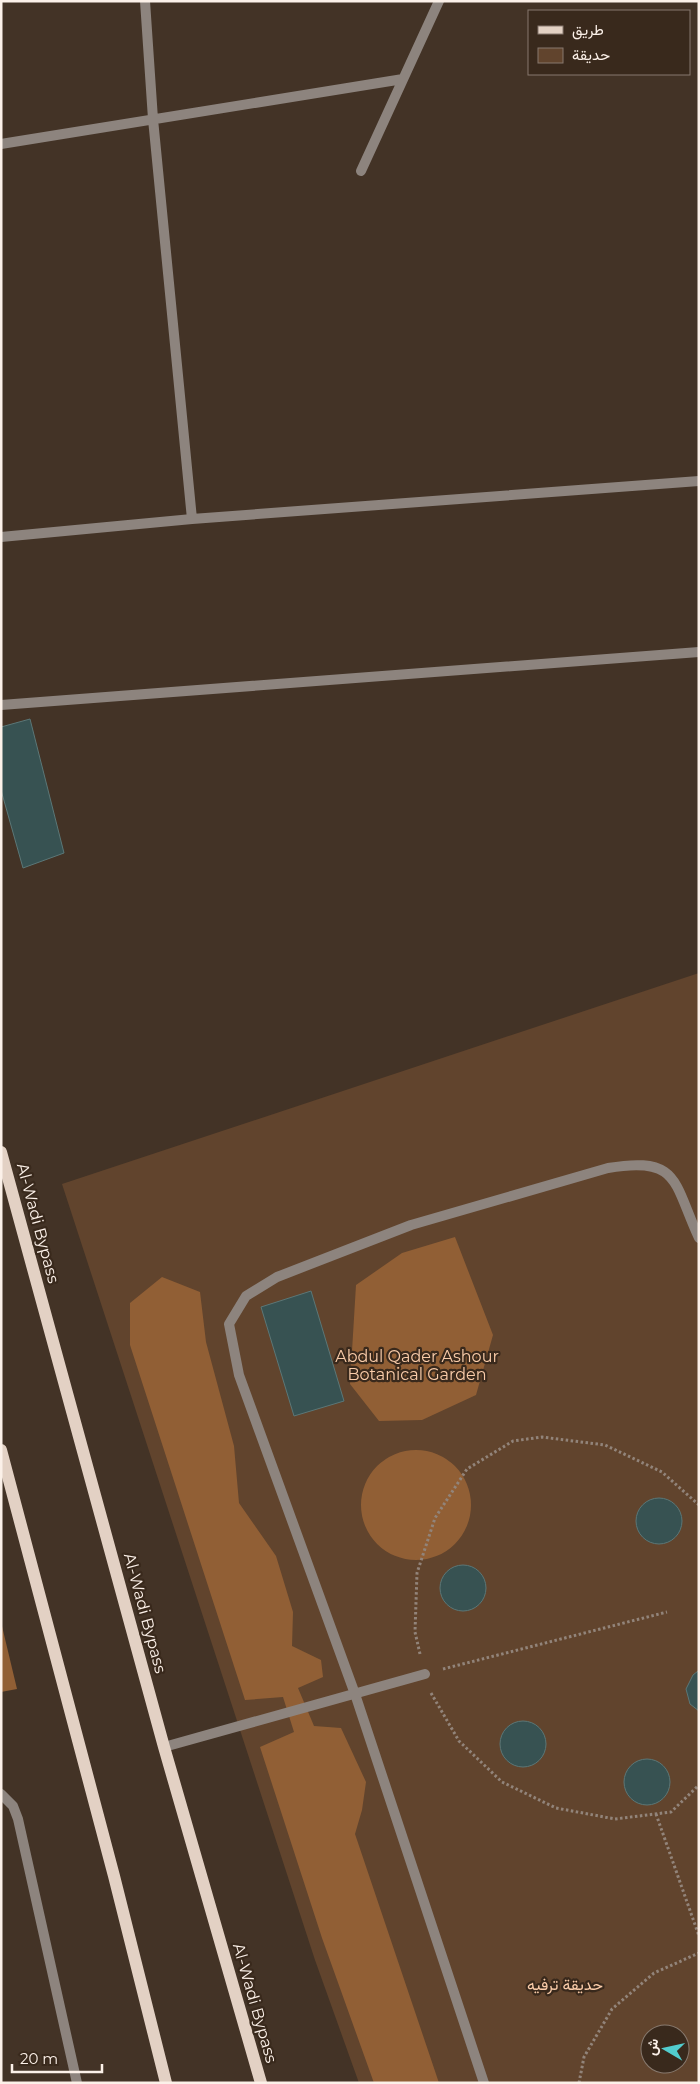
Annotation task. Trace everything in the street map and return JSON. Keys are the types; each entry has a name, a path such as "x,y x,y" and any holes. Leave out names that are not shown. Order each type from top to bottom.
{"main road":[{"name":"Al-Wadi Bypass","path":"1,1152 164,1747 261,2083"},
{"path":"1,1450 114,1876 166,2083"}],"street":[{"path":"145,1 153,119 192,519"},
{"path":"361,172 439,1"},
{"path":"1,144 403,79"},
{"path":"1,537 192,519 699,481"},
{"path":"1,705 699,652"},
{"path":"484,2083 355,1694 239,1375 229,1324 246,1296 277,1277 411,1225 608,1168 634,1164 658,1167 673,1178 699,1238"},
{"path":"164,1747 425,1674"},
{"path":"1,1794 13,1806 18,1819 77,2083"}],"path":[{"path":"699,1505 662,1472 605,1446 542,1437 513,1441 467,1469 435,1518 417,1573 415,1632 429,1688 459,1740 502,1782 556,1808 615,1819 670,1812 699,1785"},
{"path":"425,1674 667,1612"},
{"path":"656,1814 699,1936"},
{"path":"579,2083 584,2057 612,2009 654,1972 699,1953"}],"green space":[{"name":"Abdul Qader Ashour Botanical Garden","path":"699,973 699,2083 359,2083 315,1960 62,1184"},
{"path":"455,1237 493,1335 476,1395 422,1420 379,1421 350,1384 356,1285 402,1253"},
{"path":"162,1277 200,1292 206,1342 234,1446 239,1503 276,1556 293,1612 292,1646 321,1660 323,1677 298,1688 314,1726 341,1728 366,1782 362,1810 355,1834 439,2083 374,2083 322,1938 260,1747 294,1732 283,1697 245,1700 130,1345 130,1303"},
{"path":"416,1450 437,1454 455,1466 467,1484 471,1505 467,1526 455,1544 437,1556 416,1560 395,1556 377,1544 365,1526 361,1505 365,1484 377,1466 395,1454"},
{"path":"1,1622 17,1689 1,1692"}],"building":[{"path":"30,719 64,853 23,868 1,790 1,727"},
{"path":"311,1291 344,1401 294,1416 261,1307"},
{"path":"659,1498 672,1502 678,1508 682,1521 678,1534 672,1540 659,1544 646,1540 640,1534 636,1521 640,1508 646,1502"},
{"path":"463,1565 476,1569 482,1575 486,1588 482,1601 476,1607 463,1611 450,1607 444,1601 440,1588 444,1575 450,1569"},
{"path":"698,1671 699,1711 690,1704 686,1689 693,1675"},
{"path":"523,1721 536,1725 542,1731 546,1744 542,1757 536,1763 523,1767 510,1763 504,1757 500,1744 504,1731 510,1725"},
{"path":"647,1759 660,1763 666,1769 670,1782 666,1795 660,1801 647,1805 634,1801 628,1795 624,1782 628,1769 634,1763"}],"park label":[{"name":"حديقة ترفيه","path":"565,1984"}]}
